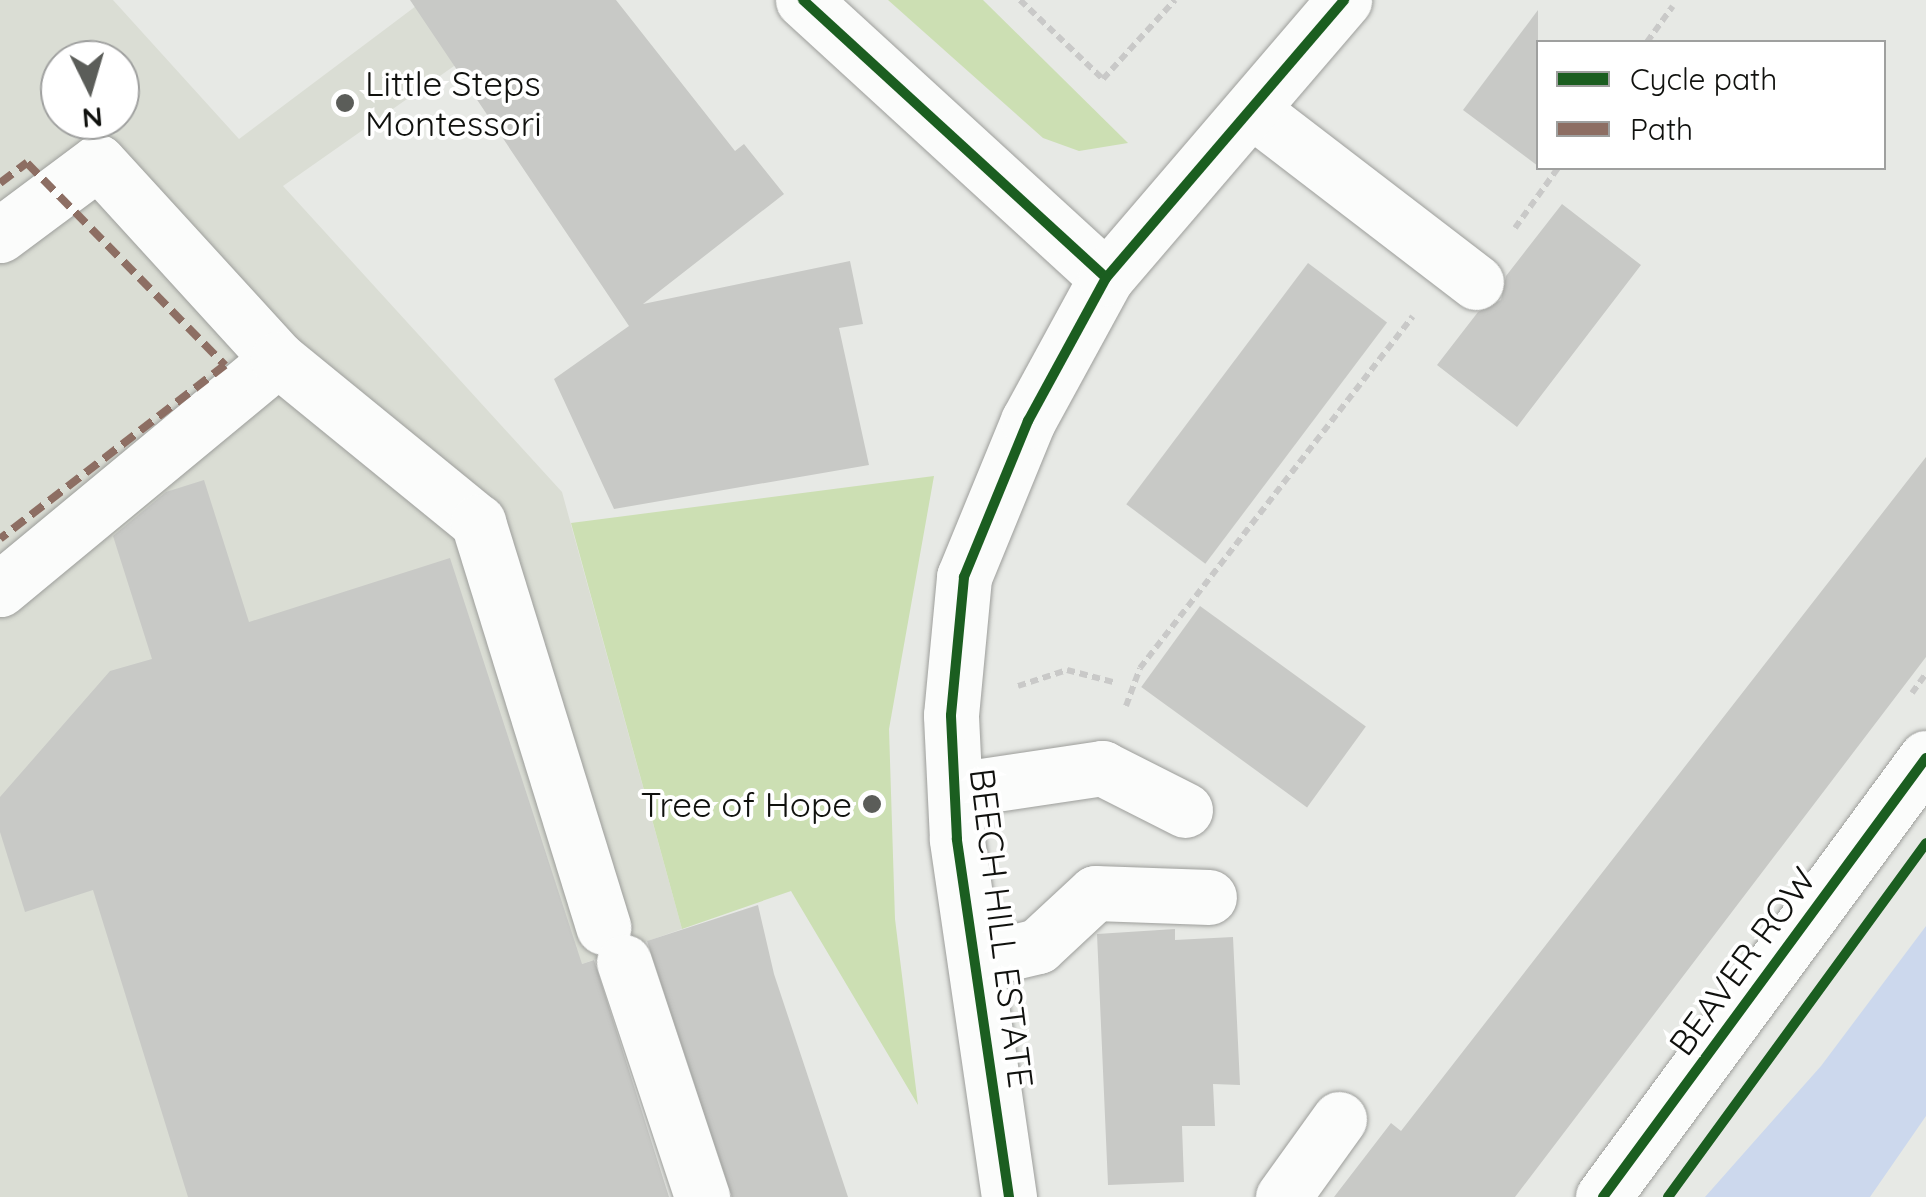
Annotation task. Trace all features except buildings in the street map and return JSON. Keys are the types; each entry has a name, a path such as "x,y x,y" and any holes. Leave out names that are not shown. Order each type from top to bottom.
{"street":[{"path":"803,0 1106,278"},
{"name":"BEECH HILL ESTATE","path":"1009,1197 954,790 951,715 964,576 1028,420 1106,278 1344,0"},
{"path":"1252,111 1476,282"},
{"path":"0,234 98,162 278,359 478,522 614,945 702,1197"},
{"path":"0,589 278,359"},
{"name":"BEAVER ROW","path":"1603,1197 1926,758"},
{"path":"954,790 1102,768 1185,810"},
{"path":"975,961 1038,946 1096,893 1208,896"},
{"path":"1283,1197 1338,1119"}],"path":[{"path":"1020,0 1103,79 1175,0"},
{"path":"1648,40 1674,6"},
{"path":"1102,768 1140,668 1411,315 1438,334 1557,170"},
{"path":"996,692 1067,670 1113,682"}],"shaded area":[{"path":"0,0 113,0 239,139 424,0 484,45 283,186 562,492 682,929 582,964 657,1197 0,1197"}],"green space":[{"path":"888,0 983,0 1128,143 1079,151 1043,138"},
{"path":"934,476 889,729 895,919 918,1105 791,891 682,929 571,523"}],"water":[{"path":"1926,926 1926,1116 1870,1197 1705,1197 1821,1066"}],"marked path":[{"path":"0,183 27,163 225,365 0,539"}],"cycle path":[{"path":"803,0 1106,278"},
{"path":"1009,1197 957,839 951,715 964,577 1028,421 1106,278 1344,0"},
{"path":"1603,1197 1926,758"},
{"path":"1668,1197 1926,843"}],"place":[{"name":"Little Steps Montessori","path":"345,103"},
{"name":"Tree of Hope","path":"872,804"}]}
